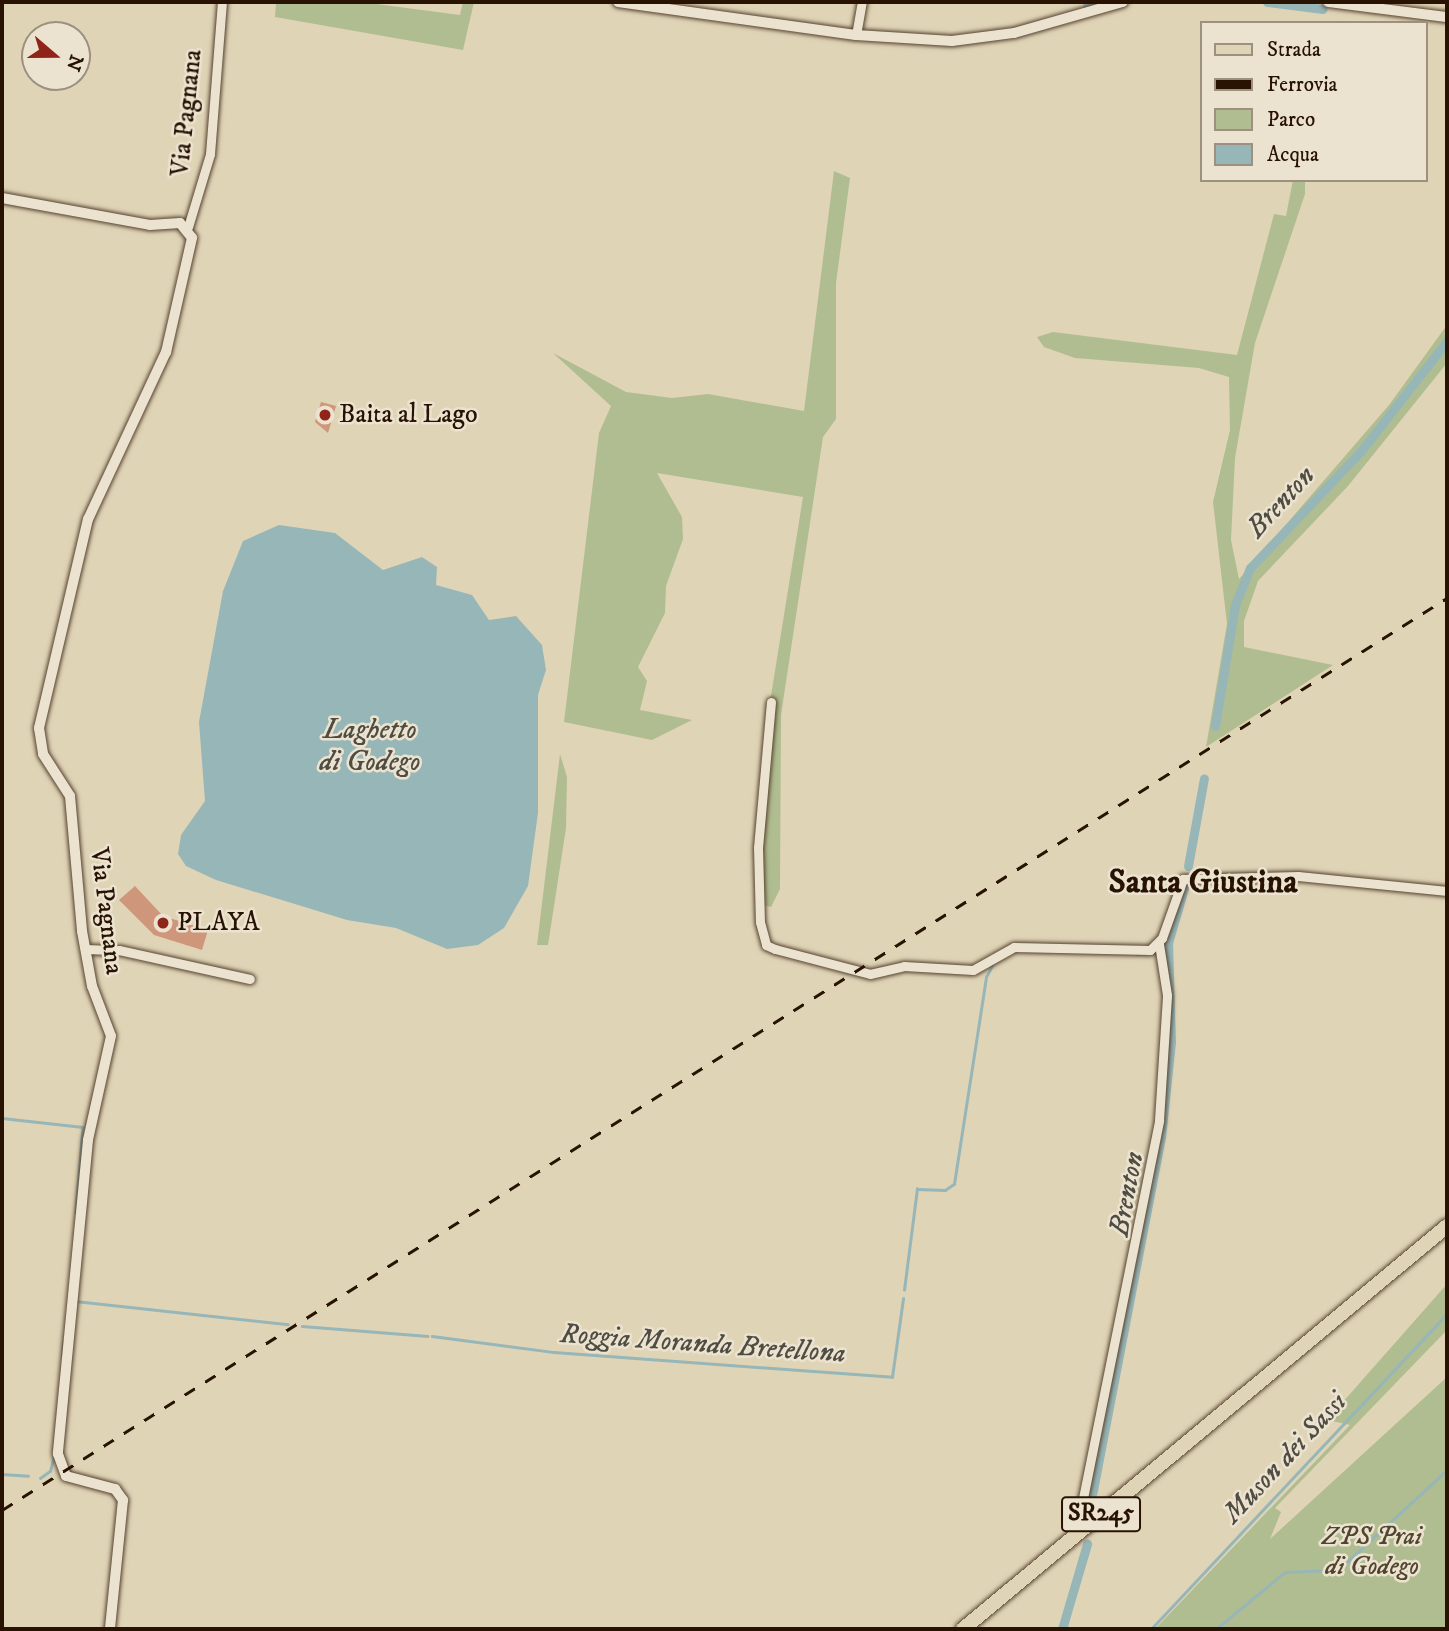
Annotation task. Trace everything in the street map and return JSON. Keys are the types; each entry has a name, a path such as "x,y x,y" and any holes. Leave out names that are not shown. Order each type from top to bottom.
{"main road":[{"name":"SR245","path":"963,1629 1447,1226"}],"street":[{"name":"Via Pagnana","path":"110,1629 123,1500 107,1486 72,1480 59,1462 89,1140 111,1035 85,949 74,885 73,808 63,780 42,751 41,713 89,513 169,344 192,240 188,227 209,154 222,2"},
{"path":"618,2 856,35 952,41 1014,33 1123,2"},
{"path":"856,35 862,2"},
{"path":"1328,2 1447,17"},
{"path":"2,198 188,227"},
{"path":"771,702 758,847 766,945 870,974 904,966 973,970 1014,947 1137,952 1161,949"},
{"path":"1082,1530 1078,1523 1159,1120 1167,1035 1161,949 1179,881 1298,876 1447,891"},
{"path":"85,949 119,950 250,979"}],"green space":[{"path":"276,2 361,2 460,15 463,2 474,2 463,50 275,17"},
{"path":"834,171 850,178 836,283 836,419 823,437 781,715 780,889 771,907 759,904 767,794 760,772 776,703 770,702 803,497 657,473 682,517 683,539 666,586 665,613 638,667 647,681 640,710 692,720 652,740 564,722 599,433 611,406 553,353 626,392 672,398 708,394 804,411"},
{"path":"1293,182 1305,182 1305,194 1255,343 1235,458 1231,540 1239,579 1389,405 1447,325 1447,363 1348,486 1258,581 1244,621 1244,647 1333,665 1206,747 1227,624 1213,502 1230,430 1229,377 1199,368 1075,358 1044,347 1037,337 1053,332 1237,355 1274,214 1286,216"},
{"path":"560,754 567,777 566,828 548,945 537,945"},
{"name":"ZPS Prai di Godego","path":"1447,1284 1447,1330 1275,1508 1281,1512 1270,1539 1447,1377 1447,1629 1155,1629 1350,1425 1327,1420"}],"water":[{"name":"Laghetto di Godego","path":"279,525 335,533 383,570 422,557 437,567 436,585 472,595 489,620 516,616 542,645 546,670 538,695 538,813 528,886 504,928 478,945 447,949 396,928 347,920 216,880 186,866 178,854 181,835 205,801 199,722 223,591 243,541"}],"building":[{"name":"Baita al Lago","path":"321,402 336,406 328,433 315,422"},
{"name":"PLAYA","path":"135,886 163,916 208,930 202,950 154,935 119,900"}],"waterway":[{"path":"1087,7 1089,2"},
{"path":"1267,2 1323,9"},
{"name":"Brenton","path":"1215,726 1235,605 1250,568 1361,451 1447,341"},
{"name":"Brenton","path":"1188,866 1204,778"},
{"name":"Brenton","path":"1089,1511 1161,1137 1171,1042 1168,943 1185,885"},
{"name":"Roggia Moranda Bretellona","path":"1137,954 1158,951"},
{"name":"Roggia Moranda Bretellona","path":"904,1290 917,1189 945,1190 954,1184 986,977 994,962"},
{"name":"Roggia Moranda Bretellona","path":"2,1118 83,1127 76,1213"},
{"name":"Roggia Moranda Bretellona","path":"432,1336 554,1352 892,1377 903,1299"},
{"name":"Roggia Moranda Bretellona","path":"75,1301 288,1324"},
{"name":"Muson dei Sassi","path":"1151,1629 1447,1314"},
{"name":"Roggia Moranda Bretellona","path":"302,1326 428,1336"},
{"name":"Roggia Moranda Bretellona","path":"62,1356 63,1342"},
{"name":"Roggia Moranda Bretellona","path":"40,1478 50,1471 54,1456"},
{"path":"1216,1629 1285,1572 1332,1570 1349,1560 1447,1470"},
{"name":"Roggia Moranda Bretellona","path":"2,1474 28,1476"},
{"name":"Brenton","path":"1062,1629 1087,1544"}],"railway":[{"path":"2,1510 1447,598"}],"place":[{"name":"Baita al Lago","path":"325,415"},
{"name":"PLAYA","path":"163,923"}],"district":[{"name":"Santa Giustina","path":"1203,883"}]}
